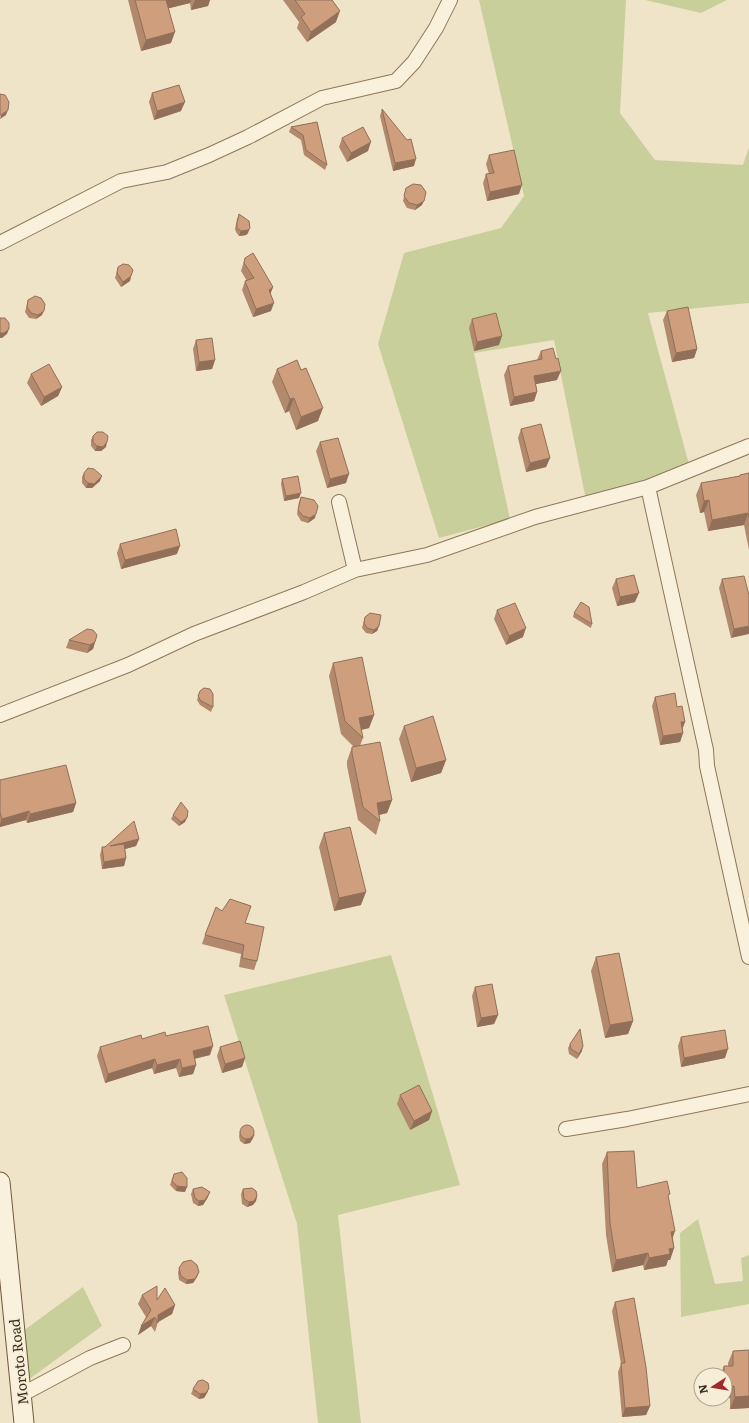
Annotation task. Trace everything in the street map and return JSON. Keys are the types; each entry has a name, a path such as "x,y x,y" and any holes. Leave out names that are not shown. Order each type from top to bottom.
{"main road":[{"name":"Moroto Road","path":"0,1182 24,1423"}],"street":[{"path":"0,243 121,181 167,172 209,155 248,137 322,98 396,81 414,62 436,28 450,0"},
{"path":"0,715 128,665 194,634 304,592 355,570 427,554 535,517 648,487 749,446"},
{"path":"648,487 706,750 707,766 749,957"},
{"path":"339,502 355,570"},
{"path":"566,1129 627,1119 749,1094"},
{"path":"21,1395 90,1358 123,1345"}],"green space":[{"path":"479,0 626,0 620,113 655,160 743,165 749,147 749,303 648,313 690,468 586,500 554,340 474,353 510,519 439,538 378,344 404,253 501,228 524,196"},
{"path":"645,0 727,0 701,13"},
{"path":"391,955 460,1185 338,1215 361,1423 318,1423 297,1224 224,995"},
{"path":"698,1219 715,1284 743,1281 741,1258 749,1255 749,1304 681,1317 680,1233"},
{"path":"83,1287 102,1326 28,1380 19,1334"}],"building":[{"path":"135,0 166,0 175,32 146,40"},
{"path":"295,0 332,0 340,11 311,32 301,17 305,14"},
{"path":"179,85 185,102 157,111 152,93"},
{"path":"0,94 5,95 9,102 8,110 1,115 0,115"},
{"path":"382,109 407,140 411,139 416,159 395,163"},
{"path":"317,122 327,165 306,150 303,135 291,127"},
{"path":"363,127 371,142 351,153 342,138"},
{"path":"514,150 522,185 490,192 486,174 494,173 489,155"},
{"path":"413,184 421,185 426,192 424,201 417,205 409,203 404,196 406,188"},
{"path":"239,214 249,221 250,228 248,230 241,231 237,228"},
{"path":"253,253 273,287 269,290 274,303 256,309 245,281 254,278 244,263 245,258"},
{"path":"123,264 129,265 133,270 131,276 123,282 117,273 118,267"},
{"path":"35,296 41,298 45,304 44,311 38,315 31,313 27,307 28,300"},
{"path":"688,307 697,349 676,353 667,311"},
{"path":"496,313 502,336 477,342 472,319"},
{"path":"0,318 5,318 9,323 9,329 4,333 0,333"},
{"path":"212,338 215,360 199,362 196,340"},
{"path":"553,348 556,359 558,358 561,371 534,376 537,392 514,397 508,366 542,359 541,351"},
{"path":"297,360 301,370 306,368 323,408 301,417 294,398 290,399 277,369"},
{"path":"49,364 62,387 44,397 31,374"},
{"path":"541,424 550,458 530,463 521,429"},
{"path":"97,432 103,432 108,436 107,442 103,447 97,446 93,442 93,436"},
{"path":"338,438 349,474 330,479 320,442"},
{"path":"88,468 94,469 102,476 94,484 88,483 84,479 84,473"},
{"path":"749,473 749,518 748,513 712,520 709,500 704,501 701,483"},
{"path":"298,476 301,493 286,496 282,479"},
{"path":"301,497 314,500 318,506 316,514 310,518 303,516 298,510"},
{"path":"176,529 180,546 125,560 120,544"},
{"path":"634,575 639,593 620,597 616,579"},
{"path":"744,576 749,595 749,626 734,629 722,579"},
{"path":"581,602 589,607 592,624 574,613"},
{"path":"515,603 526,628 509,636 497,610"},
{"path":"370,613 381,615 379,626 374,630 367,628 364,623 365,617"},
{"path":"87,629 93,630 97,635 95,642 90,645 69,640"},
{"path":"362,657 374,715 359,718 363,738 345,721 333,663"},
{"path":"204,688 210,689 213,694 213,707 201,701 198,696 200,691"},
{"path":"675,693 677,707 682,706 685,722 681,722 683,733 663,736 655,697"},
{"path":"433,716 446,760 416,768 404,726"},
{"path":"380,742 392,800 377,803 380,821 363,807 352,747"},
{"path":"66,765 76,803 30,814 29,811 2,819 0,812 0,780"},
{"path":"181,802 188,811 187,818 181,822 173,815"},
{"path":"134,821 139,839 110,846 124,844 126,858 104,862 102,847 105,847"},
{"path":"350,827 366,892 339,898 324,833"},
{"path":"230,899 251,906 245,923 264,927 257,961 242,958 244,945 205,935 216,907 222,911"},
{"path":"619,953 633,1021 610,1025 596,957"},
{"path":"492,984 498,1015 481,1018 475,987"},
{"path":"208,1026 213,1046 193,1051 196,1065 182,1068 180,1059 157,1065 155,1059 108,1074 100,1047 141,1035 142,1039 165,1032 166,1036"},
{"path":"580,1029 583,1046 579,1054 571,1049 570,1044"},
{"path":"725,1030 728,1049 684,1058 681,1037"},
{"path":"240,1041 245,1058 225,1064 220,1047"},
{"path":"419,1085 432,1111 414,1121 400,1095"},
{"path":"247,1125 252,1127 254,1132 252,1137 247,1139 242,1137 240,1132 242,1127"},
{"path":"634,1151 637,1188 667,1181 670,1194 668,1195 675,1231 671,1232 674,1248 669,1249 670,1254 649,1258 648,1253 616,1260 610,1223 607,1152"},
{"path":"182,1172 187,1178 187,1187 177,1186 172,1181 174,1174"},
{"path":"202,1187 210,1192 205,1200 199,1201 195,1198 193,1189"},
{"path":"252,1188 256,1191 257,1196 254,1201 249,1202 244,1199 243,1189"},
{"path":"191,1260 197,1265 199,1272 195,1279 187,1280 181,1276 179,1268 183,1262"},
{"path":"157,1286 157,1300 165,1288 175,1305 158,1315 158,1323 155,1317 141,1326 151,1310 142,1295"},
{"path":"634,1298 646,1367 650,1406 625,1408 621,1363 625,1363 615,1302"},
{"path":"749,1350 749,1396 735,1397 733,1386 733,1367 724,1367 733,1366 733,1351"},
{"path":"203,1380 208,1383 209,1388 206,1393 200,1394 193,1389 198,1381"}]}
